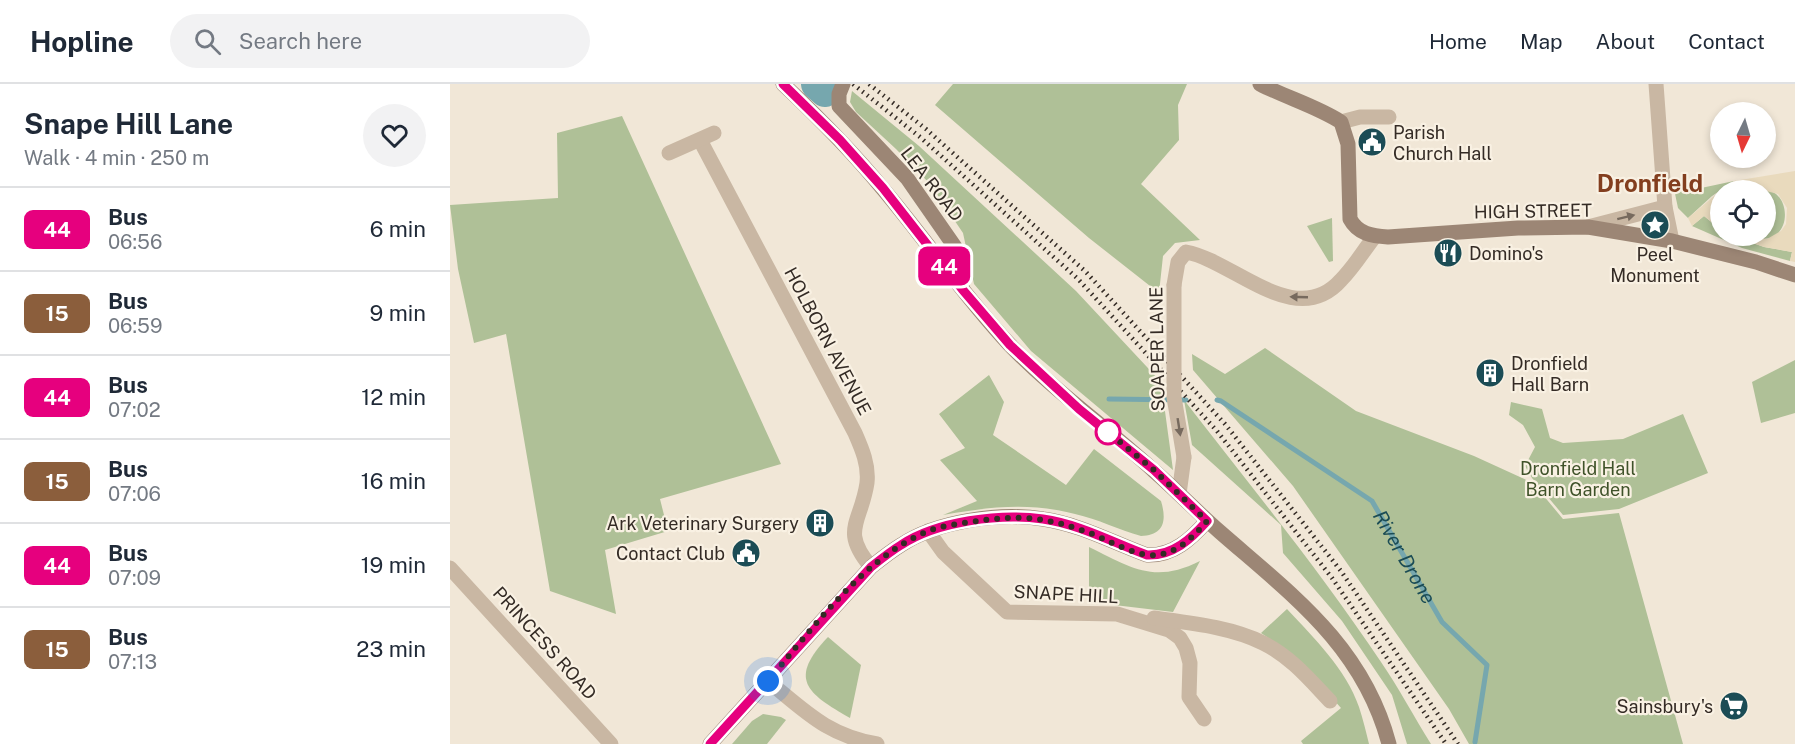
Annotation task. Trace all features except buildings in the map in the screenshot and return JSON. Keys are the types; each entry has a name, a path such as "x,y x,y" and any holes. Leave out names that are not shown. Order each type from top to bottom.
{"street":[{"path":"783,84 869,172 962,289 1010,345 1079,409 1154,470 1207,521 1302,604 1333,637 1351,659 1370,691 1384,723 1389,744"},
{"name":"LEA ROAD","path":"843,84 839,94 839,106 907,178 955,247 962,289"},
{"path":"1260,84 1283,96 1329,114 1341,122 1347,144 1350,219 1355,228 1375,236"},
{"path":"1656,84 1665,207 1672,241"},
{"path":"1341,122 1360,117 1389,117"},
{"path":"669,153 714,133"},
{"name":"HOLBORN AVENUE","path":"700,140 862,450 867,466 867,482 854,534 855,545 871,567"},
{"path":"1588,227 1665,207"},
{"name":"HIGH STREET","path":"1375,236 1518,228 1588,227 1672,241 1756,262 1795,276"},
{"name":"SOAPER LANE","path":"1179,494 1184,457 1174,397 1174,285 1178,262 1186,252 1202,255 1267,291 1294,298 1317,297 1341,281 1375,236"},
{"path":"710,744 871,567 902,544 928,531 989,519 1017,517 1044,519 1069,525 1147,555 1156,555 1166,554 1180,546 1207,521"},
{"name":"SNAPE HILL","path":"928,531 943,552 999,607 1018,620 1092,613 1117,614 1169,630 1180,638 1186,648 1190,663 1189,697 1204,719"},
{"name":"PRINCESS ROAD","path":"450,568 611,744"},
{"name":"SNAPE HILL","path":"1127,618 1154,618 1197,624 1263,643 1296,666 1330,701"},
{"path":"768,681 815,720 835,732 856,740 877,744"}],"green space":[{"path":"953,84 1187,84 1178,105 1179,140 1141,184 1200,240 1175,243 1163,256 1159,293 1089,238 935,105"},
{"path":"852,91 919,146 1076,291 1161,382 1173,470 1031,351 974,284 963,233 930,184 856,112 850,102"},
{"path":"622,116 781,464 660,499 668,531 605,550 616,614 550,591 506,334 474,343 458,269 450,205 558,198 557,133"},
{"path":"1710,186 1710,198 1688,218 1678,208 1674,189 1687,191"},
{"path":"1776,195 1784,206 1785,217 1776,235"},
{"path":"1704,216 1710,221 1710,234 1692,226"},
{"path":"1332,218 1333,261 1329,262 1307,226"},
{"path":"1737,246 1761,246 1792,252 1790,261"},
{"path":"1265,348 1356,411 1474,456 1533,483 1563,519 1619,513 1683,744 1469,744 1449,709 1293,486 1193,370 1192,354 1225,374"},
{"path":"1795,360 1795,413 1761,423 1752,382"},
{"path":"989,375 1004,402 993,435 1066,485 1094,449 1161,501 1164,515 1159,530 1141,536 1084,516 1041,508 993,508 943,515 977,501 940,460 965,448 939,414"},
{"path":"1184,400 1285,529 1358,628 1388,672 1431,744 1407,744 1392,695 1342,621 1283,553 1281,525 1192,445"},
{"name":"Dronfield Hall Barn Garden","path":"1511,402 1542,409 1550,438 1563,443 1623,439 1683,414 1708,473 1619,509 1563,515 1532,478 1525,466 1535,447 1523,425 1509,415"},
{"path":"1089,547 1143,571 1169,571 1200,561 1173,612 1089,602"},
{"path":"1287,609 1338,667 1346,680 1359,707 1369,744 1303,744 1301,741 1341,708 1304,668 1261,633"},
{"path":"828,637 861,665 850,718 822,701 808,684 806,674 808,664"},
{"path":"763,714 786,720 767,744 732,744 752,721"}],"shaded area":[{"path":"1795,171 1795,262 1790,261 1792,252 1761,246 1776,246 1776,234 1786,224 1787,208 1776,194 1776,180 1740,180"},
{"path":"1710,199 1710,221 1704,216 1692,226 1688,218"}],"waterway":[{"name":"River Drone","path":"817,84 825,91"},
{"name":"River Drone","path":"1109,399 1186,400"},
{"name":"River Drone","path":"1217,400 1372,501 1442,622 1487,665 1475,742"}],"railway":[{"path":"853,84 920,137 1078,279 1217,431 1332,578 1446,744"},
{"path":"869,84 926,129 1085,271 1225,424 1341,571 1458,744"}],"bus line":[{"name":"44","path":"710,744 871,567 902,544 928,531 989,519 1017,517 1044,519 1069,525 1147,555 1156,555 1166,554 1180,546 1207,521 1154,470 1079,409 1010,345 962,289 883,188 840,140 783,84"}],"place":[{"name":"Parish Church Hall","path":"1372,142"},
{"name":"Peel Monument","path":"1655,225"},
{"name":"Domino's","path":"1448,253"},
{"name":"Dronfield Hall Barn","path":"1490,373"},
{"name":"Ark Veterinary Surgery","path":"820,523"},
{"name":"Contact Club","path":"746,553"},
{"name":"Sainsbury's","path":"1734,706"}],"district":[{"name":"Dronfield","path":"1650,183"}],"route":[{"path":"768,681 871,567 902,544 928,531 950,525 1017,517 1044,519 1069,525 1147,555 1166,554 1180,546 1207,521 1154,470 1108,432"}]}
